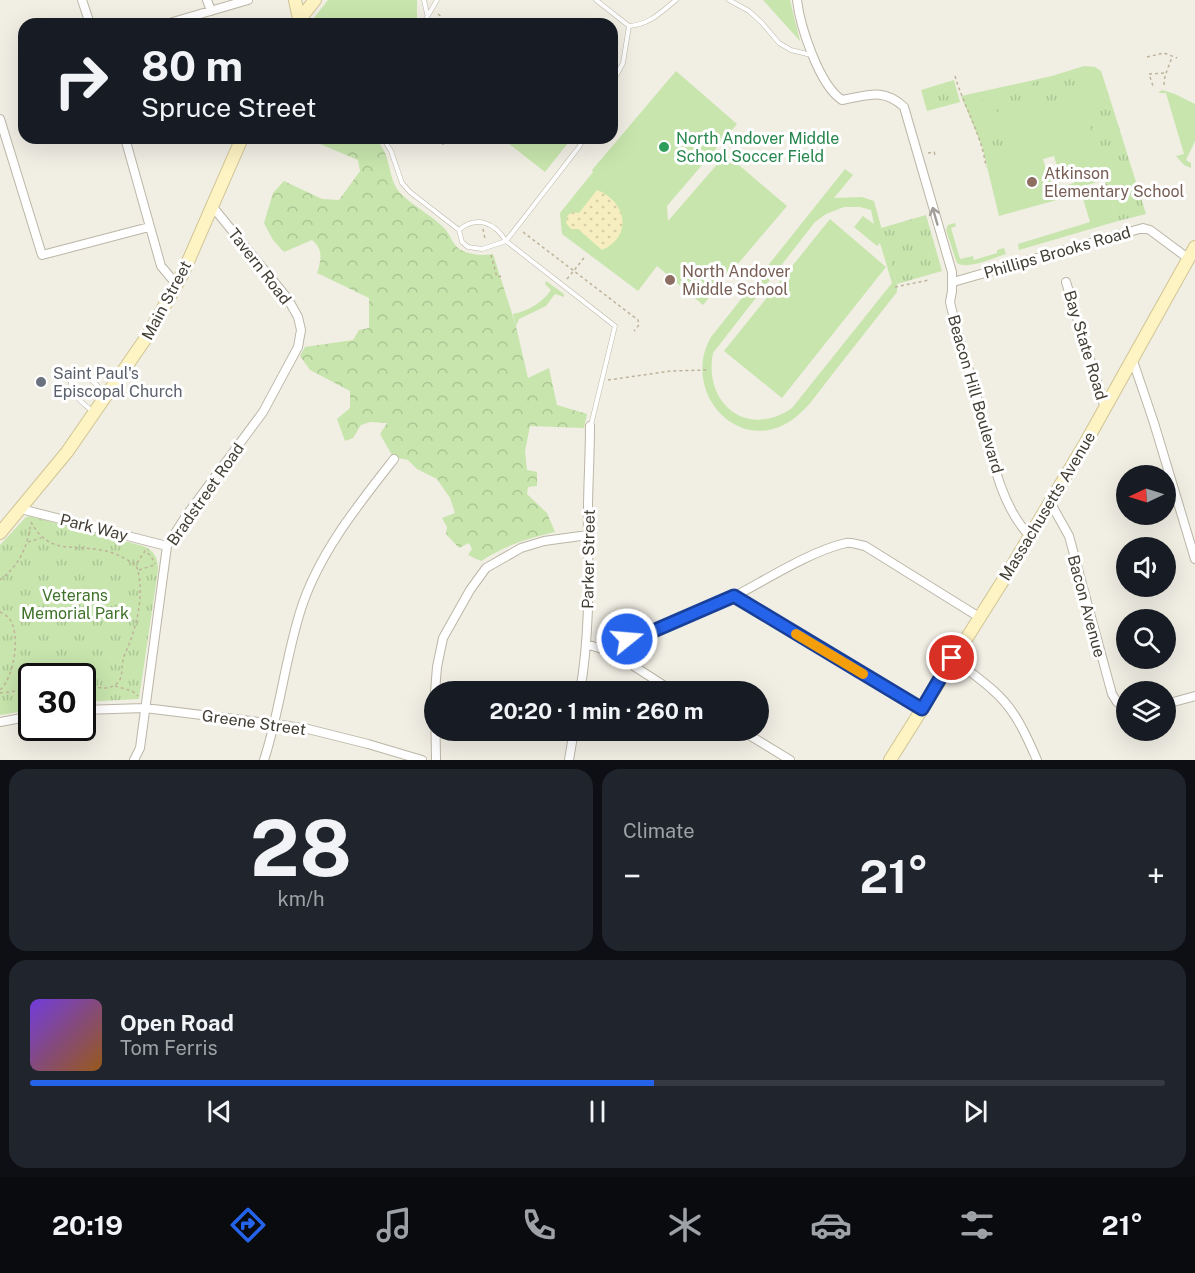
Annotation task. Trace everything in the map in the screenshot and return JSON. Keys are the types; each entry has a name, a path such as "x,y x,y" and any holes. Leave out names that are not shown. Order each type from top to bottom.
{"main road":[{"path":"295,0 297,18"},
{"path":"300,18 315,0"},
{"name":"Main Street","path":"0,533 68,452 131,362 177,285 239,144"},
{"name":"Massachusetts Avenue","path":"890,760 1030,536 1195,247"}],"street":[{"path":"82,0 88,18"},
{"path":"207,0 211,11"},
{"path":"187,18 248,0"},
{"name":"Beacon Hill Boulevard","path":"797,0 813,55 823,78 837,97 842,100 878,93 897,100 904,107 952,272 950,302 994,465 1010,506 1023,529 1030,536"},
{"path":"0,119 42,255 149,226"},
{"path":"127,144 161,266 177,285"},
{"name":"Tavern Road","path":"212,206 288,299 302,330"},
{"name":"Phillips Brooks Road","path":"952,282 1143,228 1150,230 1189,260"},
{"name":"Bay State Road","path":"1066,282 1105,408"},
{"name":"Bradstreet Road","path":"134,760 140,748 167,546 186,516 263,412 298,346 302,330"},
{"path":"1132,358 1152,414 1195,560"},
{"name":"Parker Street","path":"581,681 586,644 589,575 591,426"},
{"path":"264,760 275,724 290,648 311,584 326,552 394,459"},
{"name":"Bacon Avenue","path":"1050,502 1069,536 1112,694 1116,699"},
{"name":"Park Way","path":"21,509 167,546"},
{"path":"436,681 438,657 443,638 470,590 486,568 521,548 544,541 588,535"},
{"path":"612,652 627,639 644,635 734,596 812,556 849,543 864,546 979,617"},
{"path":"734,596 922,709"},
{"path":"586,644 612,652 657,681"},
{"path":"952,658 987,685 1013,712 1037,760"},
{"path":"1176,701 1195,696"},
{"name":"Greene Street","path":"96,709 145,705 308,729 422,760"},
{"path":"0,722 18,719"},
{"path":"436,741 436,760"},
{"path":"569,760 572,741"},
{"path":"759,741 790,760"}],"lane":[{"path":"424,0 428,15"},
{"path":"426,18 438,0"},
{"path":"596,0 628,26 639,25 656,16 676,0"},
{"path":"729,0 749,11 779,43 791,50 813,55"},
{"path":"618,72 623,63 628,26"},
{"path":"387,144 402,183 410,192 459,230 462,242 476,248 496,246 506,241 581,144"},
{"path":"459,230 469,224 484,222 494,226 506,241 615,326 591,426"},
{"path":"94,413 74,394 70,383 73,374 80,370 107,395"}],"path":[{"path":"438,13 442,17"},
{"path":"1147,57 1164,53 1177,57"},
{"path":"1164,85 1173,56"},
{"path":"1153,86 1150,75 1166,73"},
{"path":"955,76 982,146 986,167"},
{"path":"918,156 934,152 936,157"},
{"path":"1070,192 1105,184 1109,187"},
{"path":"483,229 486,243"},
{"path":"521,231 638,320 639,325 634,331"},
{"path":"491,255 497,277 502,276"},
{"path":"563,285 584,258"},
{"path":"895,287 929,280"},
{"path":"602,378 612,380 671,371 707,370"},
{"path":"0,580 19,562 27,542 31,521 42,538 58,545 101,549 136,565 140,603 131,641 123,659 122,676 115,685"},
{"path":"27,542 42,538"},
{"path":"136,565 145,551 154,561 155,565 138,571"},
{"path":"0,612 9,618 13,626 16,647 6,685 0,692"},
{"path":"96,687 115,685 132,691 145,705"},
{"path":"0,692 18,690"}],"green space":[{"path":"328,0 417,0 417,18 314,18"},
{"path":"763,0 790,0 800,41"},
{"path":"1084,66 1095,67 1101,71 1111,102 1104,96 1089,118 1105,180 1065,191 1064,186 1074,183 1069,166 1058,169 1054,156 1043,159 1047,173 1056,170 1064,198 999,216 982,146 961,96 1052,76"},
{"path":"676,71 737,124 667,206 668,221 726,154 787,206 703,305 657,266 638,291 562,234 560,213 593,172 592,170 614,144 618,144 618,139"},
{"path":"1073,72 1078,86 1063,92 1060,107 1045,110 1039,96 1022,103 1002,105 1001,113 971,103 1005,95 1017,86 1030,87 1035,80 1042,80 1046,94 1058,91 1057,77"},
{"path":"954,80 960,102 927,111 921,90"},
{"path":"1162,90 1195,104 1195,141 1186,160 1191,163 1191,168 1184,165 1176,156 1184,154 1166,93 1158,93"},
{"path":"1104,96 1111,102 1146,214 1118,221 1094,145 1089,116 1092,103"},
{"path":"1004,133 1009,153 992,158 986,139"},
{"path":"320,144 379,144 386,156 394,183 401,194 439,223 461,250 477,255 493,254 516,326 528,378 549,368 557,405 587,414 584,428 530,426 525,451 527,470 537,472 537,486 528,487 527,494 547,513 555,532 516,543 481,561 468,555 472,549 469,543 459,548 446,534 447,527 442,518 455,513 450,498 437,479 417,469 408,460 393,457 380,434 387,423 370,422 361,425 353,438 345,441 337,419 350,408 350,391 310,370 300,356 305,347 353,340 359,330 369,328 369,298 317,273 320,251 312,240 284,252 273,240 264,223 273,193 284,181 322,199 339,200 360,171 358,160"},
{"path":"509,144 567,144 545,172"},
{"path":"845,169 853,175 834,198 862,197 874,201 897,284 897,292 808,405 792,420 772,429 752,430 734,424 720,413 709,397 703,378 703,358 711,337","holes":["844,207 871,210 874,224 863,216 854,227 877,246 880,243 892,283 792,408 776,417 760,420 745,418 732,411 722,401 715,387 712,371 713,353 815,222 826,214"]},
{"path":"1107,187 1118,221 1019,250 1018,244 1090,222 1081,192"},
{"path":"926,215 942,271 897,284 881,228"},
{"path":"830,219 886,267 782,398 724,351"},
{"path":"955,223 956,226 951,228 960,259 973,256 974,260 997,253 997,250 1004,248 1006,254 974,264 957,263 946,230 948,225"},
{"path":"546,281 564,294 564,297 555,294 546,306 519,319 516,326 513,314 539,303 551,290 545,284"},
{"name":"Veterans Memorial Park","path":"29,516 143,546 155,555 158,570 139,699 96,701 96,663 18,663 18,712 0,715 0,545"}],"sand":[{"path":"597,190 615,202 622,219 619,236 602,250 578,229 571,229 566,223 568,215 573,212 579,213"}],"slow traffic":[{"path":"796,634 863,674"}],"place":[{"name":"North Andover Middle School Soccer Field","path":"664,147"},
{"name":"Atkinson Elementary School","path":"1032,182"},
{"name":"North Andover Middle School","path":"670,280"},
{"name":"Saint Paul's Episcopal Church","path":"41,382"}],"route":[{"path":"627,639 644,635 734,596 922,709 952,658"}]}
